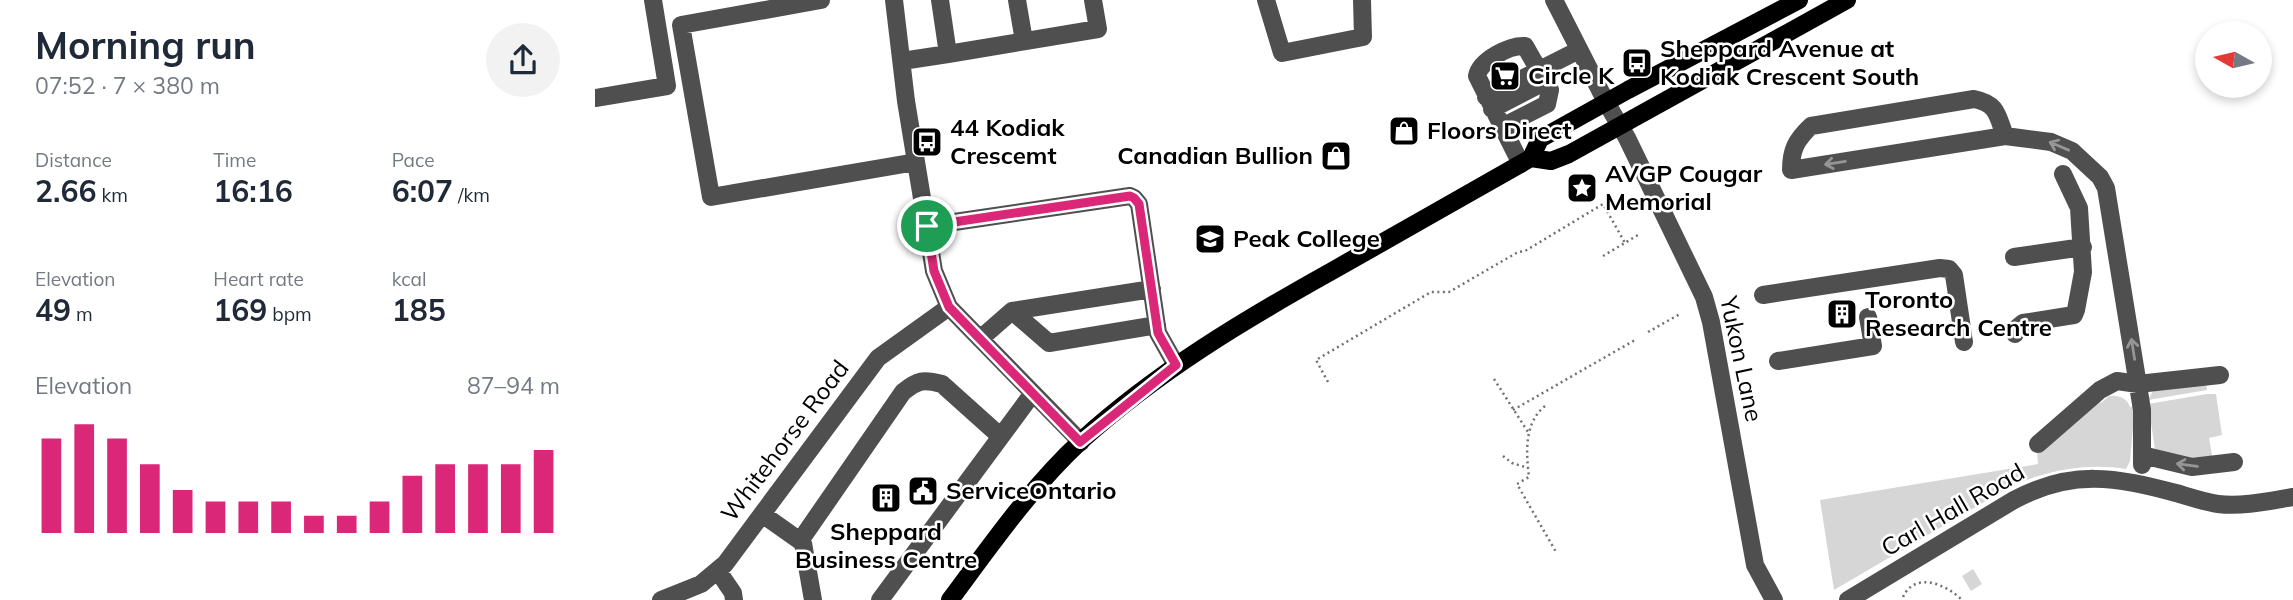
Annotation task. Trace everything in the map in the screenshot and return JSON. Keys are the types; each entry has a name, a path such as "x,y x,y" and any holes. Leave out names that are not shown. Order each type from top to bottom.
{"main road":[{"path":"1526,161 1551,162 1569,154 1847,0"},
{"path":"950,600 1030,496 1080,442 1176,365 1243,321 1526,161 1540,139 1793,2"}],"street":[{"path":"595,98 667,86 653,0"},
{"path":"821,0 681,25 711,197 916,162"},
{"path":"894,0 934,271 949,307 1080,442"},
{"path":"940,0 948,54"},
{"path":"1017,0 1024,41"},
{"path":"902,61 1098,29 1093,0"},
{"path":"1266,0 1282,53 1363,37 1361,0"},
{"name":"Yukon Lane","path":"1554,0 1690,264 1704,297 1711,322 1755,565 1774,600"},
{"path":"1502,127 1547,104 1551,95 1525,46 1518,46 1480,66 1477,76 1502,127 1526,161"},
{"path":"1489,103 1543,76 1579,50"},
{"path":"2005,136 1995,108 1985,101 1974,99 1811,126 1799,137 1791,153 1791,170 2005,136 2051,142 2072,151 2100,177 2106,188 2142,410 2142,460 2192,467 2234,462"},
{"path":"1547,104 1561,128"},
{"path":"2015,334 2023,323 2074,315 2083,272 2083,247 2079,208 2063,174"},
{"path":"927,226 1130,196 1134,198 1139,204 1160,339 1176,365"},
{"path":"2014,257 2083,247"},
{"path":"1763,295 1867,278 1949,269 1954,275 1964,342"},
{"path":"980,339 1013,311 1153,289"},
{"name":"Whitehorse Road","path":"661,600 701,584 718,571 878,358 949,307"},
{"path":"1013,311 1049,343 1157,325"},
{"path":"1779,361 1873,346 1868,317"},
{"path":"2038,444 2100,390 2117,380 2138,384 2220,374"},
{"path":"800,541 903,392 916,381 942,384 1000,436"},
{"path":"880,600 1033,393"},
{"name":"Carl Hall Road","path":"1848,600 2014,500 2052,484 2089,478 2116,479 2218,504 2266,502 2293,497"},
{"path":"762,514 803,544 813,600"},
{"path":"718,571 733,593 734,600"}],"path":[{"path":"1328,382 1315,360 1431,292 1449,292 1518,252 1525,251 1603,204 1625,243"},
{"path":"1603,256 1638,235"},
{"path":"1648,332 1680,314"},
{"path":"1513,410 1635,340"},
{"path":"1495,379 1528,433"},
{"path":"1545,406 1528,433 1529,477 1517,484 1556,552"},
{"path":"1503,456 1512,463 1528,468"},
{"path":"1903,597 1907,588 1905,582"},
{"path":"1907,588 1921,582 1943,586 1962,600"}],"shaded area":[{"path":"2206,382 2207,390 2148,400 2153,391"},
{"path":"2216,394 2222,435 2209,438 2213,460 2197,462 2155,449 2148,404"},
{"path":"2109,396 2122,398 2130,407 2135,406 2130,461 2126,469 2069,469 2015,484 1834,590 1820,500 2038,464 2037,454 2098,400 2101,403"},
{"path":"1973,569 1982,584 1971,591 1962,576"}],"place":[{"name":"Sheppard Avenue at Kodiak Crescent South","path":"1637,63"},
{"name":"Circle K","path":"1505,76"},
{"name":"Floors Direct","path":"1404,131"},
{"name":"44 Kodiak Crescemt","path":"927,142"},
{"name":"Canadian Bullion","path":"1336,156"},
{"name":"AVGP Cougar Memorial","path":"1582,188"},
{"name":"Peak College","path":"1210,239"},
{"name":"Toronto Research Centre","path":"1842,314"},
{"name":"ServiceOntario","path":"923,491"},
{"name":"Sheppard Business Centre","path":"886,498"}],"route":[{"path":"1130,196 1134,198 1139,204 1158,333 1176,365 1080,442 949,307 934,271 927,226 1130,196"}]}
